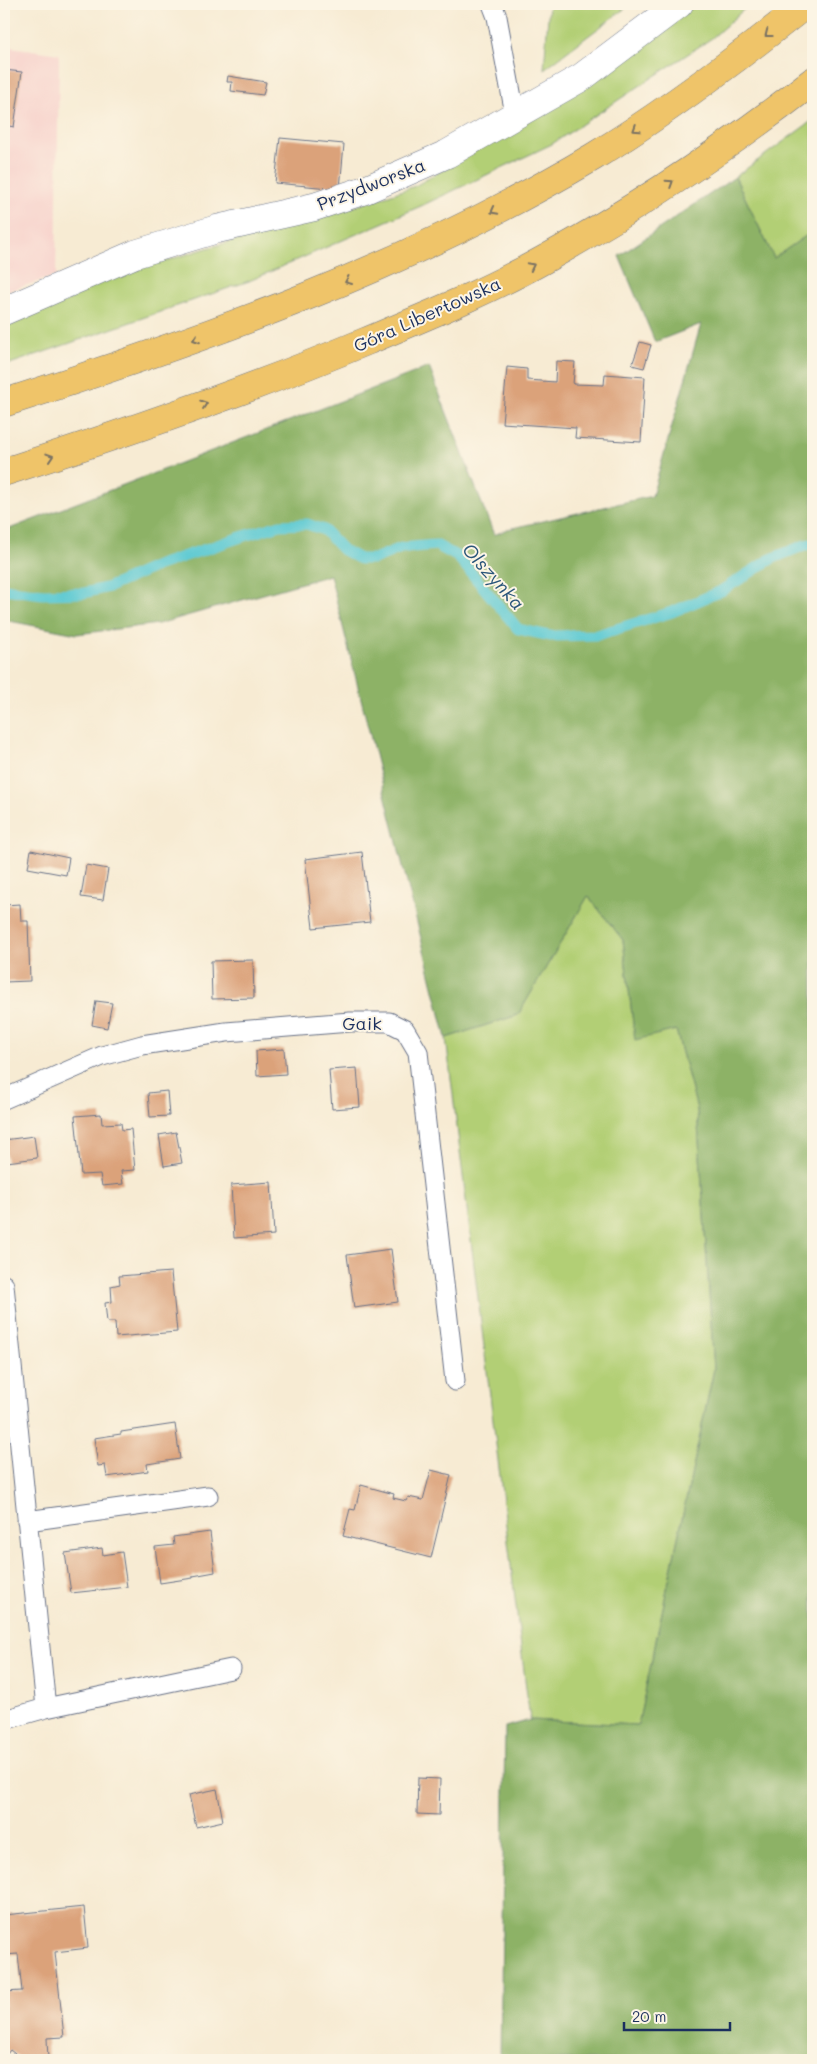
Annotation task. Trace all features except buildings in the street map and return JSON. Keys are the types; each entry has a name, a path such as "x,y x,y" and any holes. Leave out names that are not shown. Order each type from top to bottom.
{"highway":[{"path":"4,403 169,349 260,316 340,284 428,245 594,156 666,108 759,41 806,4"},
{"name":"Góra Libertowska","path":"4,472 248,389 384,335 461,300 543,260 637,205 734,140 813,81"}],"street":[{"name":"Przydworska","path":"4,311 135,254 217,229 314,207 365,190 447,154 582,77 679,4"}],"lane":[{"path":"492,4 497,17 515,114"},
{"name":"Gaik","path":"4,1099 102,1056 142,1045 226,1032 350,1022 389,1022 405,1030 418,1052 455,1381"},
{"path":"4,1285 6,1333 46,1708"},
{"path":"27,1520 208,1496"},
{"path":"4,1720 46,1708 231,1669"}],"shaded area":[{"path":"4,46 59,54 56,276 4,292"}],"green space":[{"path":"549,4 631,4 544,69"},
{"path":"698,4 750,4 712,38 552,144 421,206 249,281 4,366 4,328 104,280 207,248 324,217 415,186 536,116"},
{"path":"813,120 813,231 774,258 735,177"},
{"path":"735,177 774,258 813,231 813,2060 500,2060 505,1727 530,1720 638,1725 714,1369 697,1109 676,1030 635,1040 623,940 588,896 518,1015 446,1038 330,575 158,624 77,634 4,620 4,531 429,367 494,535 508,529 652,496 701,324 655,342 619,256"},
{"path":"588,896 623,940 635,1039 676,1030 697,1109 714,1369 638,1725 530,1720 446,1038 518,1015"}],"waterway":[{"name":"Olszynka","path":"4,589 43,594 84,593 109,587 159,565 241,537 280,525 307,524 324,530 343,550 360,559 374,559 401,548 436,545 458,557 518,629 550,636 597,635 672,612 721,591 771,559 805,545 813,544"}]}
